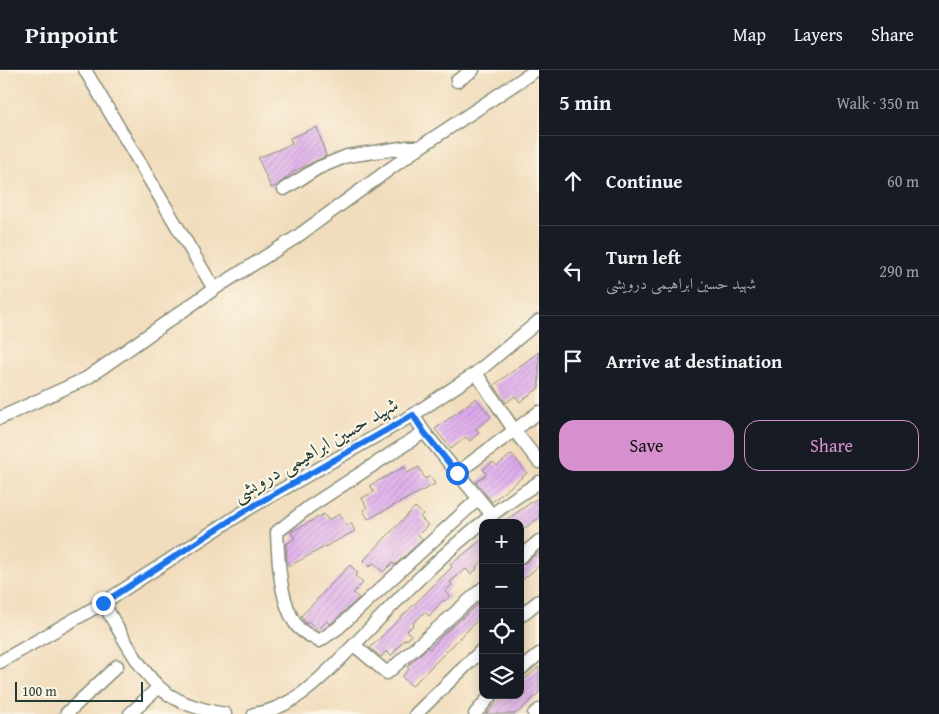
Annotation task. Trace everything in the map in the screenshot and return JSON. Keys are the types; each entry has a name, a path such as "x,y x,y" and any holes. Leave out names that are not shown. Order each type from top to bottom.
{"street":[{"path":"84,70 214,289"},
{"path":"457,81 473,70"},
{"path":"0,418 87,378 214,289 295,238 420,147 536,70"},
{"path":"284,189 318,168 347,156 420,147"},
{"name":"شهید حسین ابراهیمی درویشی","path":"0,662 103,603 248,509 413,415 476,373 539,320"},
{"path":"476,373 514,430 539,462"},
{"path":"457,473 539,412"},
{"path":"413,415 424,432 492,515"},
{"path":"424,432 309,507 277,532 281,577 288,608 297,628 319,641 338,628 478,499"},
{"path":"254,714 289,703 325,674 388,609 450,551 492,515 539,482"},
{"path":"524,554 539,541"},
{"path":"354,646 387,673 479,592"},
{"path":"524,613 539,601"},
{"path":"103,603 142,667 159,687 187,704 206,711 225,714"},
{"path":"416,714 479,653"},
{"path":"524,667 539,654"},
{"path":"66,714 117,666"},
{"path":"130,714 159,687"},
{"path":"475,714 488,699"},
{"path":"534,714 539,710"}],"building":[{"path":"317,127 326,156 293,172 277,186 271,188 258,158 292,144 290,138"},
{"path":"539,352 539,388 520,402 515,396 506,403 494,385"},
{"path":"476,398 491,417 476,429 479,433 470,441 466,437 451,449 435,429"},
{"path":"512,454 527,473 492,502 476,482 487,474 483,470 493,462 497,466"},
{"path":"404,467 407,473 419,467 425,479 430,476 435,484 368,519 363,510 367,508 362,498 374,492 370,485"},
{"path":"539,497 539,518 524,528 524,519 508,519"},
{"path":"415,507 423,514 420,517 428,525 418,535 423,539 395,565 392,563 383,572 373,563 369,567 363,561"},
{"path":"324,514 328,520 340,514 346,526 351,523 355,531 289,566 286,544 295,539 291,532"},
{"path":"479,542 479,564 476,567 477,569 471,574 466,569 450,582 452,585 445,592 450,596 445,601 443,600 429,616 425,612 413,623 407,631 411,635 407,640 405,639 391,656 386,651 381,657 370,648 452,567 450,565"},
{"path":"539,552 539,566 524,579 525,563"},
{"path":"350,565 358,573 355,576 363,583 353,593 359,598 333,622 330,624 327,621 318,630 308,621 306,624 301,616"},
{"path":"479,603 479,619 412,686 402,677 409,669 407,667 428,647 430,649 447,631"},
{"path":"539,667 539,693 516,714 486,714 499,700 524,699 524,680"}],"route":[{"path":"103,603 248,509 413,415 424,432 457,473"}]}
